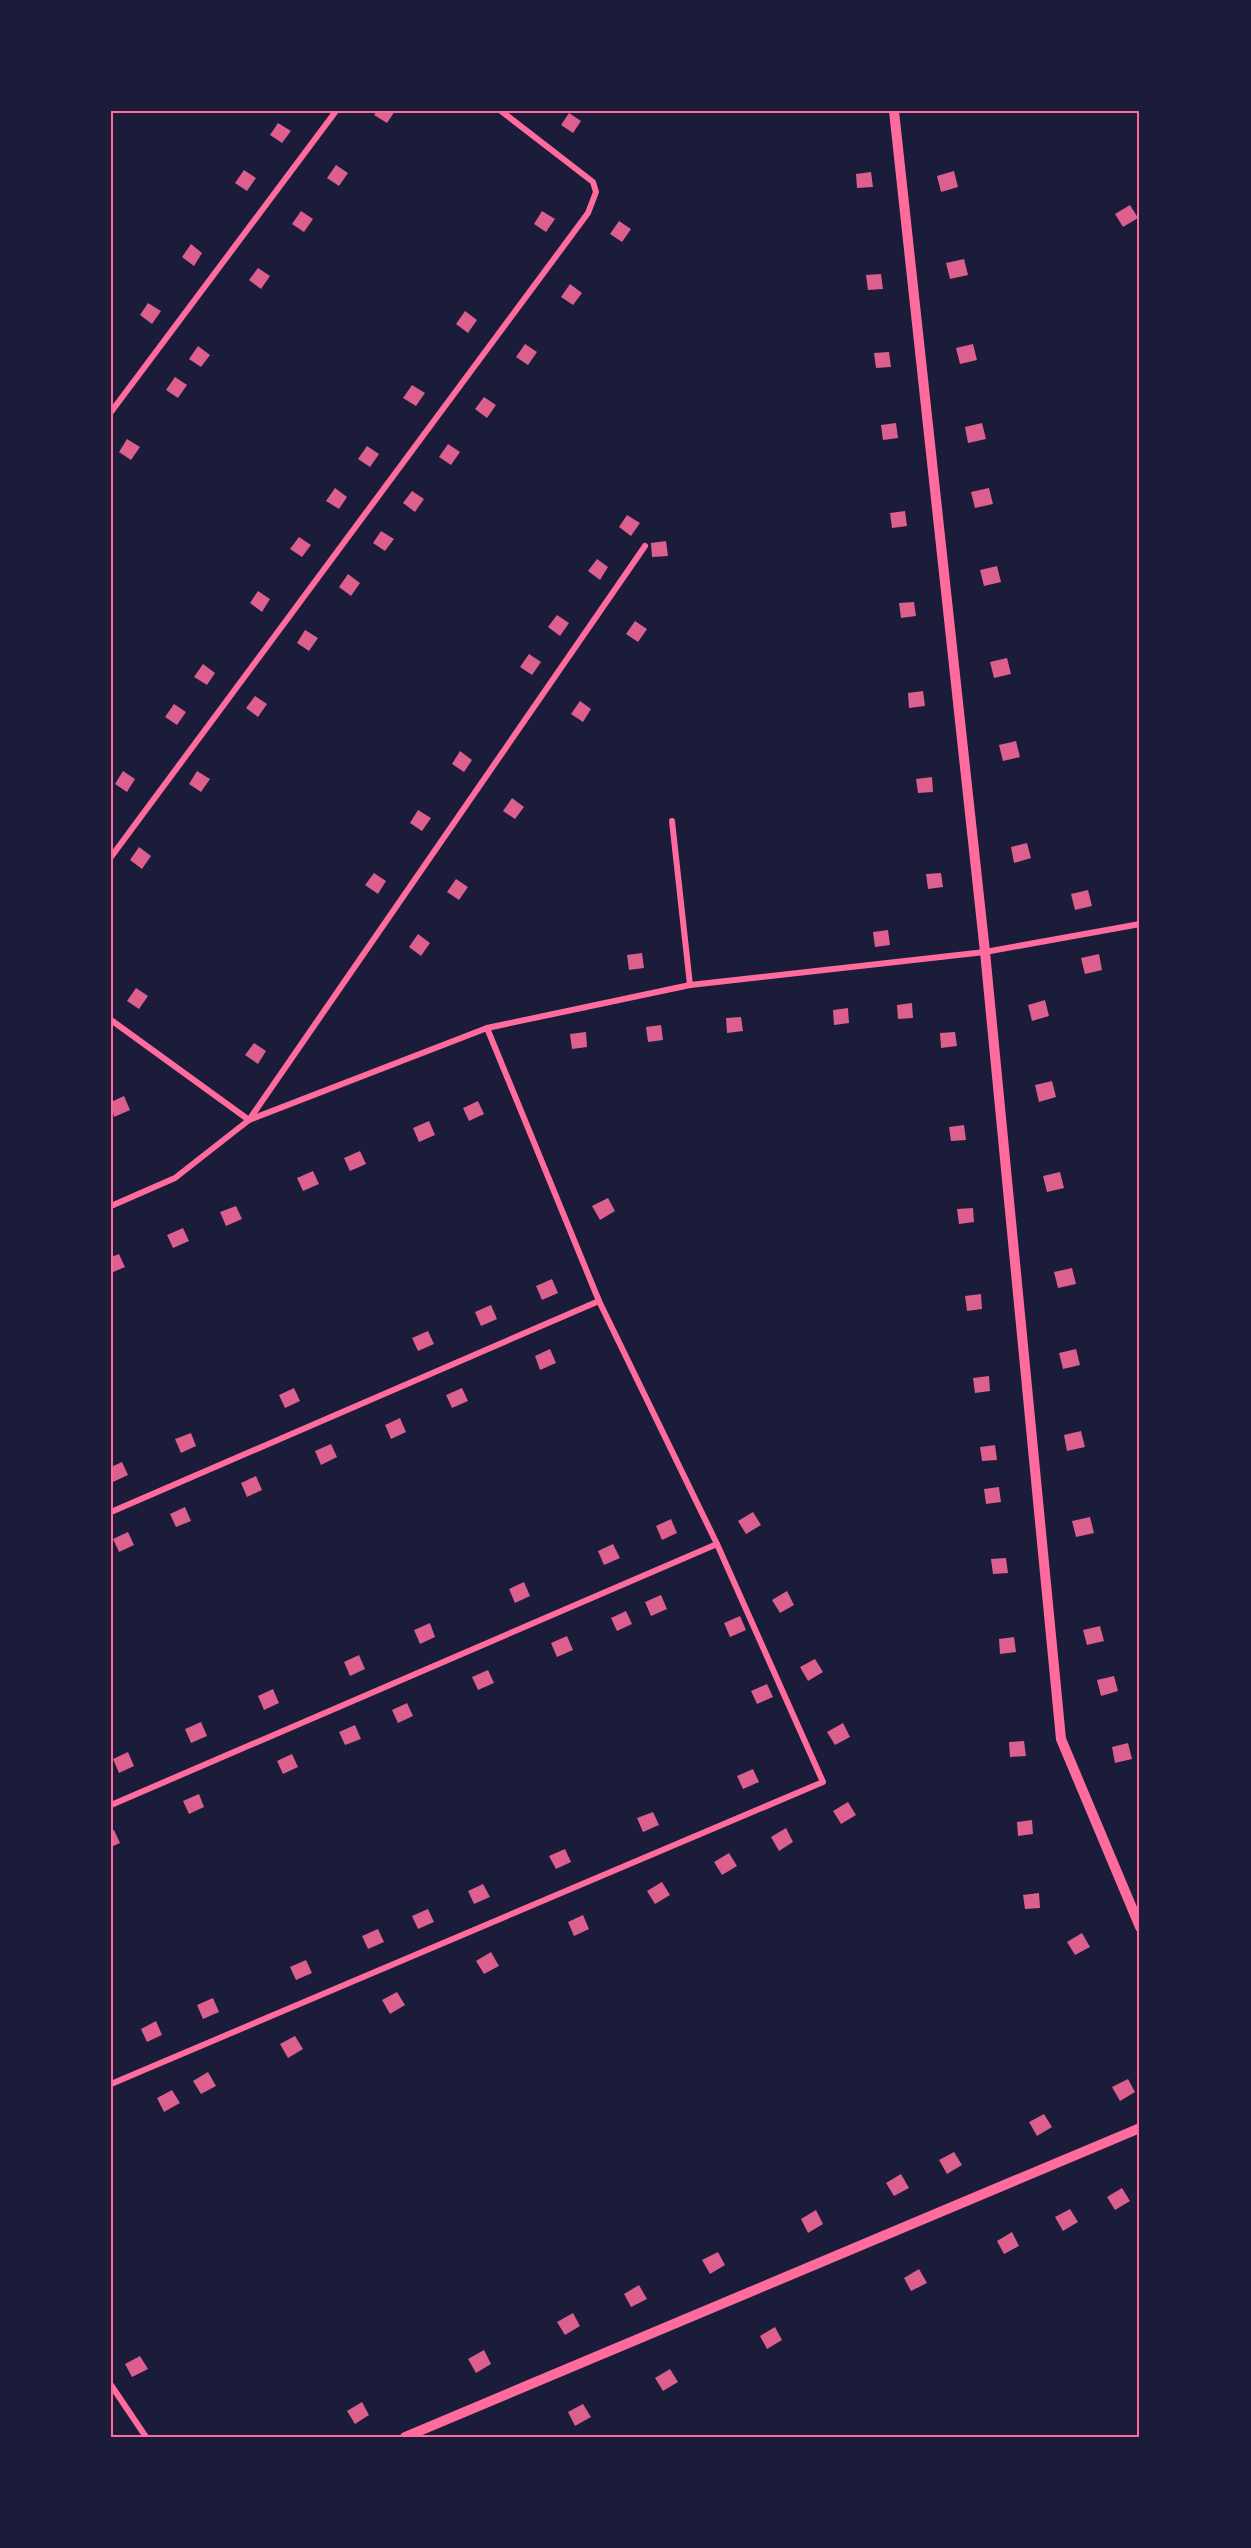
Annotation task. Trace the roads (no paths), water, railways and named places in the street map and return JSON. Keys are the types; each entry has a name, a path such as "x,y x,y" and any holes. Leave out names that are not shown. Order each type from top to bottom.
{"street":[{"path":"111,412 336,111"},
{"path":"111,857 588,213 596,192 593,182 501,111"},
{"path":"894,111 985,952 1061,1739 1140,1927"},
{"path":"249,1120 645,546"},
{"path":"672,821 690,985"},
{"path":"111,1206 175,1178 249,1120 487,1028 690,985 985,952 1140,924"},
{"path":"111,1020 249,1120"},
{"path":"111,2084 823,1782 717,1544 599,1301 487,1028"},
{"path":"111,1512 599,1301"},
{"path":"111,1805 717,1544"},
{"path":"405,2437 1140,2128"},
{"path":"111,2385 146,2437"}]}
